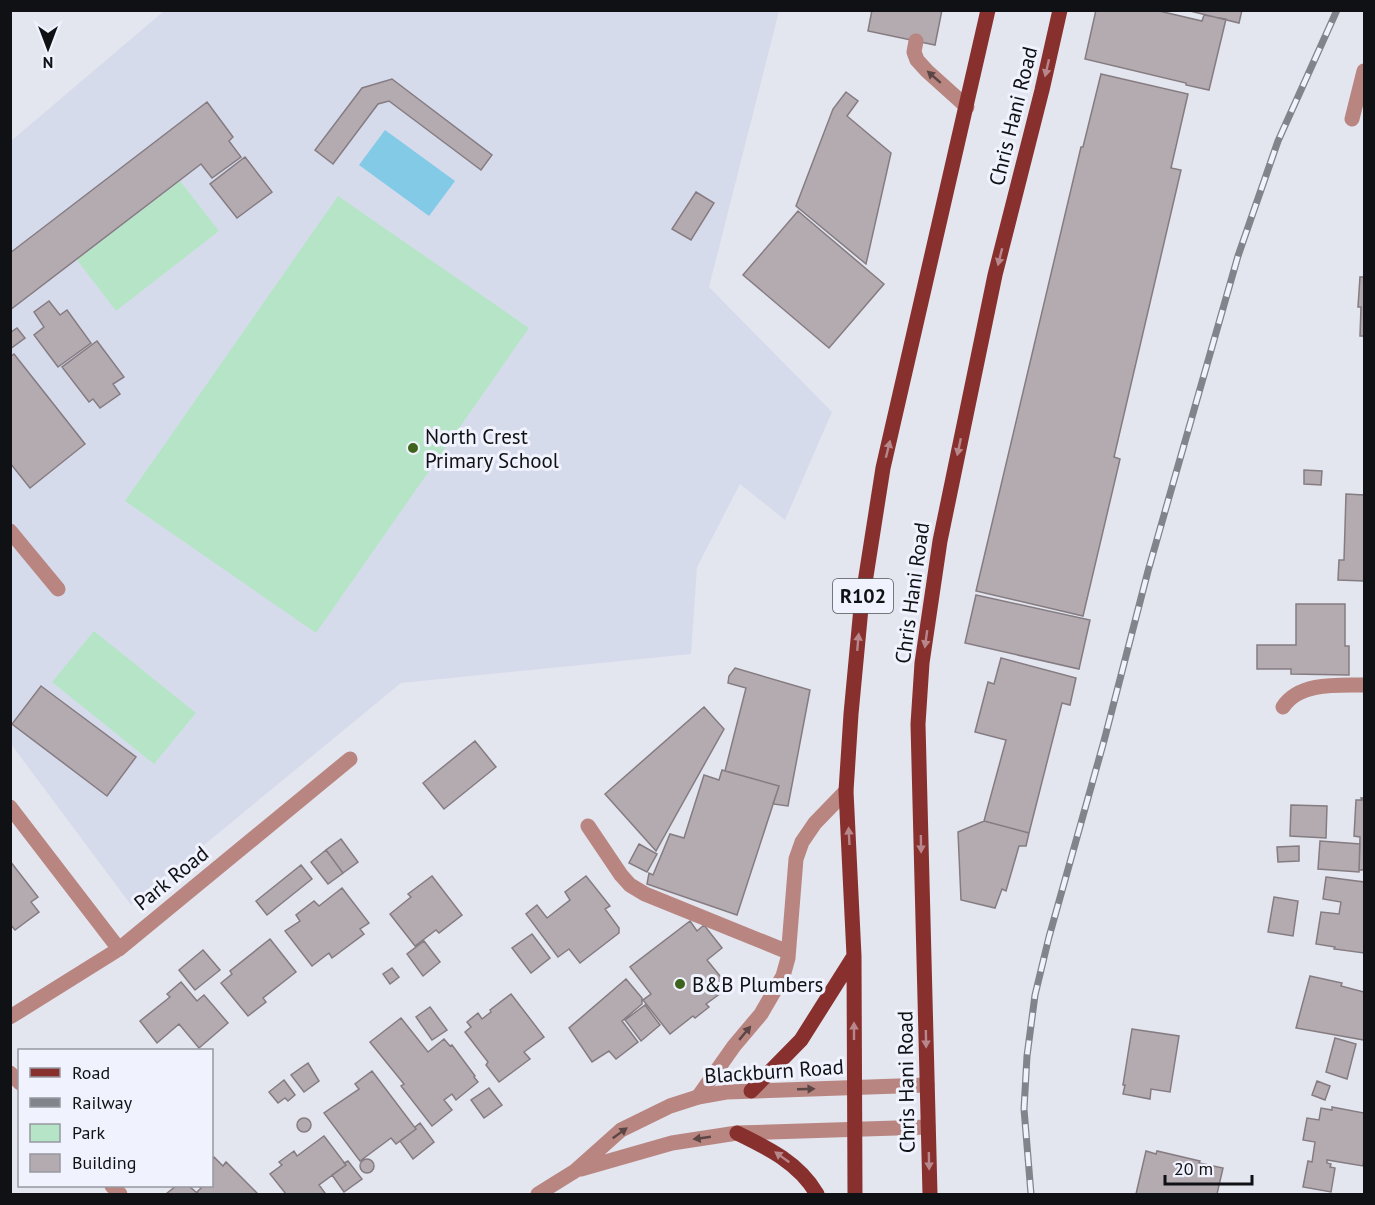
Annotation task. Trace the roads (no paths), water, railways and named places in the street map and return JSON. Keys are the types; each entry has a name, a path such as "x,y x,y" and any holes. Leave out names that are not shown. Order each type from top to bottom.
{"main road":[{"name":"R102","path":"855,1194 854,956 846,791 861,608 884,468 988,10"},
{"name":"Chris Hani Road","path":"930,1194 918,724 922,663 939,541 995,275 1060,10"},
{"path":"751,1091 801,1040 854,956"},
{"path":"736,1133 774,1151 791,1164 818,1194"}],"street":[{"path":"916,41 914,52 917,60 967,107"},
{"path":"1352,119 1365,71"},
{"path":"10,531 58,589"},
{"path":"1283,707 1288,699 1303,690 1339,685 1365,685"},
{"name":"Park Road","path":"10,1017 118,949 350,759"},
{"path":"698,1097 734,1046 761,1014 783,976 788,958 796,859 802,842 815,823 846,791"},
{"path":"10,807 118,949"},
{"path":"588,826 630,885 645,894 788,952"},
{"name":"Blackburn Road","path":"538,1194 575,1171 621,1130 670,1106 698,1097 726,1092 927,1085"},
{"name":"Blackburn Road","path":"575,1171 672,1143 736,1133 928,1126"}],"water":[{"path":"385,130 455,181 429,216 359,165"}],"railway":[{"path":"1031,1194 1024,1109 1027,1056 1035,995 1049,937 1104,741 1148,571 1238,256 1278,141 1337,10"}],"place":[{"name":"North Crest Primary School","path":"413,448"},
{"name":"B&B Plumbers","path":"680,984"}]}
